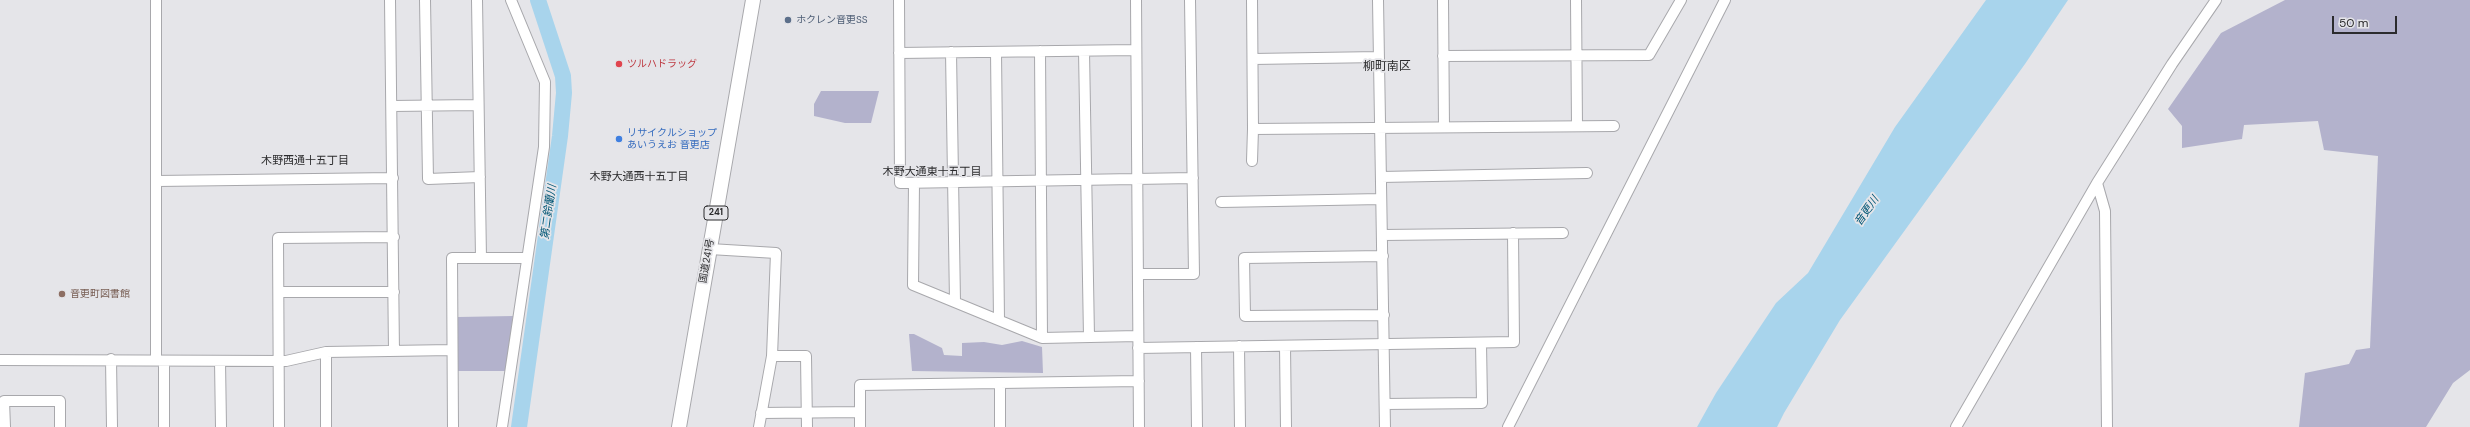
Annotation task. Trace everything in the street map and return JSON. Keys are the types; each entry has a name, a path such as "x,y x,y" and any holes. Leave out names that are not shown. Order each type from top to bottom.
{"highway":[{"name":"国道241号","path":"679,427 753,0"}],"street":[{"path":"156,0 160,360 164,427"},
{"path":"390,0 394,236 394,350"},
{"path":"425,0 428,179 480,177"},
{"path":"476,0 481,258"},
{"path":"502,427 526,258 544,147 545,82 511,0"},
{"path":"899,0 900,183 1193,178"},
{"path":"1136,0 1139,427"},
{"path":"1138,274 1194,274 1190,0"},
{"path":"1252,0 1252,161"},
{"path":"1378,0 1385,427"},
{"path":"1443,0 1444,127"},
{"path":"1576,0 1577,126"},
{"path":"1443,56 1649,55 1681,0"},
{"path":"1508,427 1725,0"},
{"path":"1956,427 2097,183 2172,64 2216,0"},
{"path":"899,53 1136,50"},
{"path":"1040,51 1042,338"},
{"path":"1084,51 1089,337"},
{"path":"952,52 955,302"},
{"path":"996,52 999,320"},
{"path":"1253,59 1379,57"},
{"path":"392,106 478,104"},
{"path":"1253,129 1614,126"},
{"path":"1381,177 1587,174"},
{"path":"157,181 393,178"},
{"path":"914,182 914,285 1042,338 1138,336"},
{"path":"2097,183 2105,211 2107,427"},
{"path":"1221,202 1381,199"},
{"path":"1138,348 1514,342 1513,233"},
{"path":"1383,235 1563,233"},
{"path":"279,427 278,238 394,236"},
{"path":"710,249 776,253 772,356 759,427"},
{"path":"1383,256 1244,258 1245,316 1384,315"},
{"path":"453,427 452,258 526,258"},
{"path":"279,292 394,292"},
{"path":"1385,404 1482,403 1481,343"},
{"path":"1239,346 1240,427"},
{"path":"1285,346 1286,427"},
{"path":"1196,347 1197,427"},
{"path":"0,360 111,359 279,361 326,352 452,350"},
{"path":"326,352 326,427"},
{"path":"772,356 806,356 807,427"},
{"path":"111,359 112,427"},
{"path":"220,361 221,427"},
{"path":"860,427 860,385 1139,381"},
{"path":"1000,383 1000,427"},
{"path":"5,427 4,401 60,401 60,427"},
{"path":"761,413 860,412"}],"shaded area":[{"path":"2285,0 2470,0 2470,370 2453,383 2426,427 2299,427 2305,373 2349,364 2356,350 2370,348 2378,156 2324,150 2318,121 2244,125 2242,139 2182,148 2182,126 2168,109 2221,33"},
{"path":"821,91 879,91 871,123 845,123 814,116 814,104"},
{"path":"513,316 506,371 458,371 458,317"},
{"path":"909,334 914,334 942,348 944,355 962,356 962,343 984,342 1002,345 1022,341 1042,347 1043,373 912,371"}],"water":[{"name":"音更川","path":"1986,0 2068,0 2025,64 1840,320 1777,427 1697,427 1716,393 1776,303 1808,273 1895,127"}],"waterway":[{"name":"第二鈴蘭川","path":"519,427 560,136 564,93 563,76 538,0"}],"place":[{"name":"ホクレン音更SS","path":"788,20"},
{"name":"ツルハドラッグ","path":"619,64"},
{"name":"リサイクルショップ あいうえお 音更店","path":"619,139"},
{"name":"音更町図書館","path":"62,294"}],"district":[{"name":"柳町南区","path":"1387,67"},
{"name":"木野西通十五丁目","path":"305,161"},
{"name":"木野大通東十五丁目","path":"932,172"},
{"name":"木野大通西十五丁目","path":"639,177"}]}
